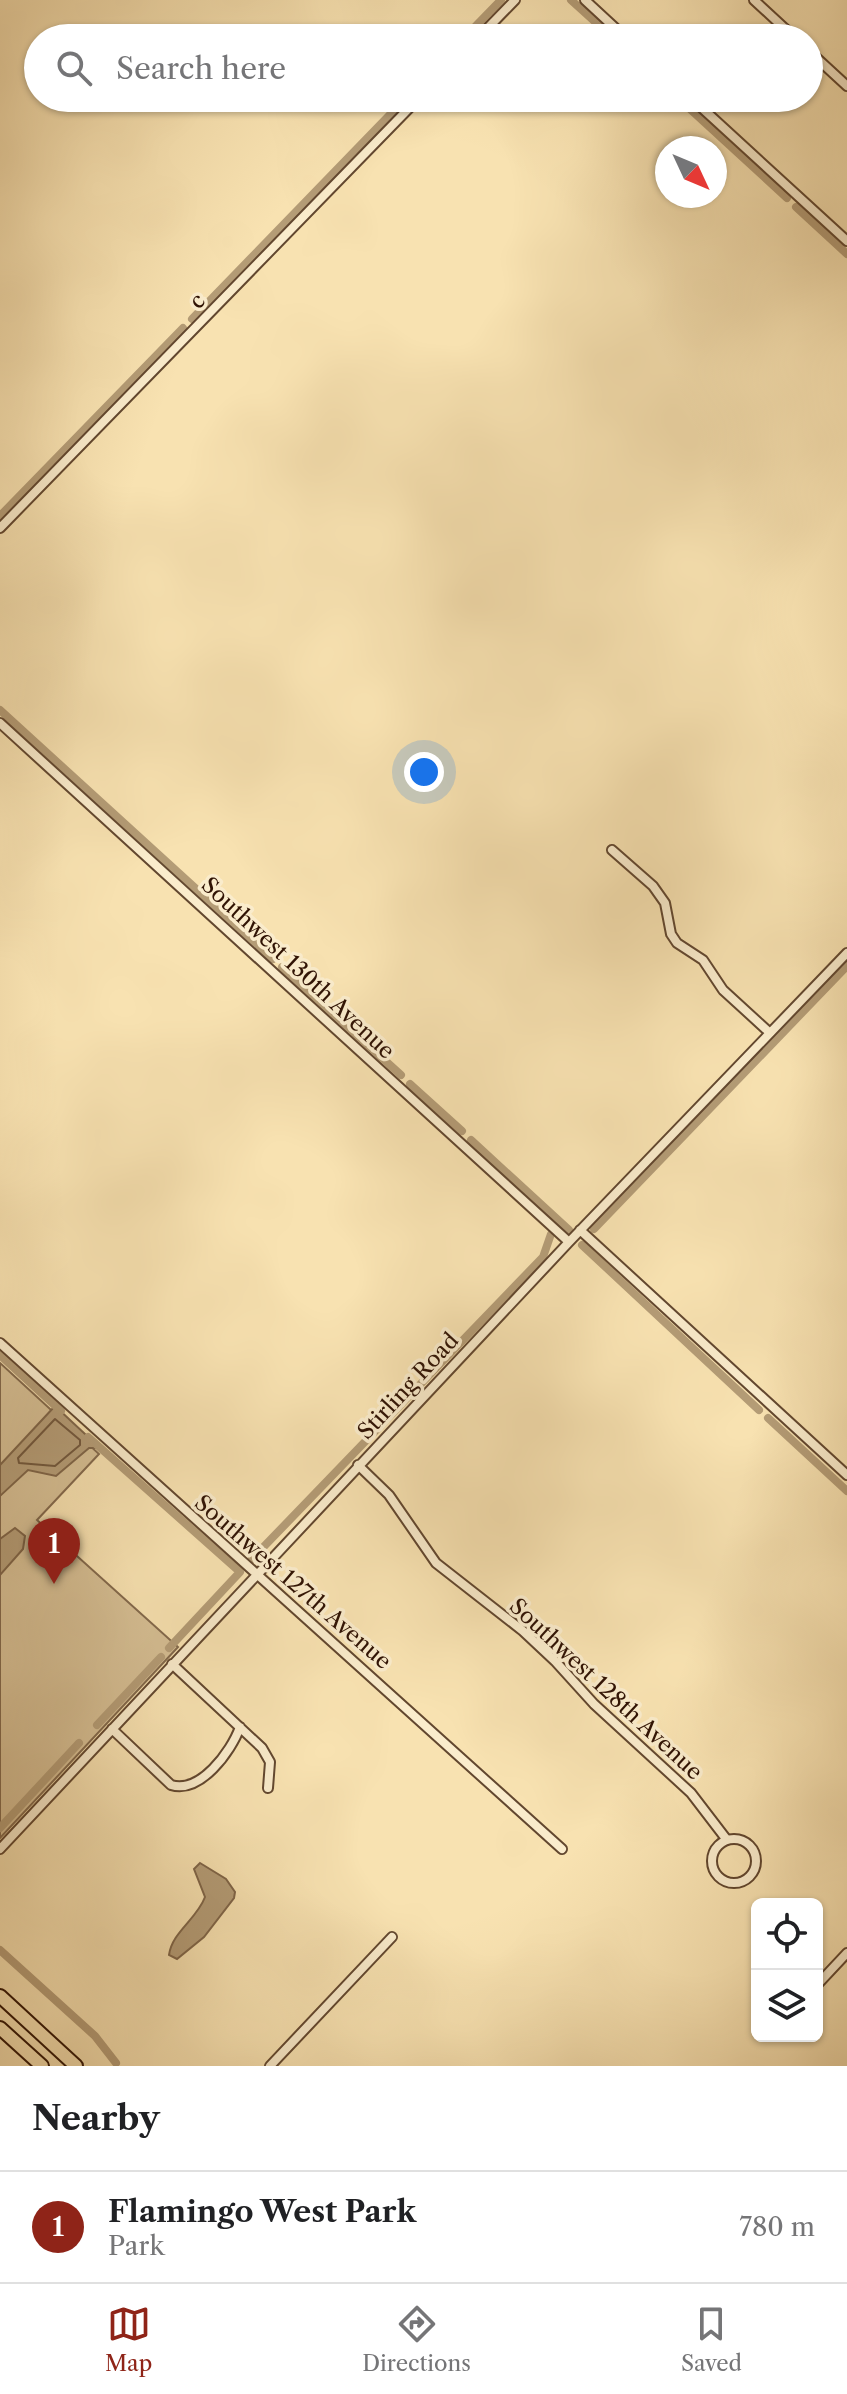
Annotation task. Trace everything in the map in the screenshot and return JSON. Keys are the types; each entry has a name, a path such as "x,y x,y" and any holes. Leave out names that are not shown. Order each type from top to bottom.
{"highway":[{"path":"0,1996 76,2066"},
{"path":"0,2028 42,2066"}],"street":[{"path":"492,24 515,0"},
{"path":"585,0 611,24"},
{"path":"754,0 780,24"},
{"path":"823,64 847,86"},
{"name":"c","path":"0,528 405,112"},
{"path":"706,112 847,241"},
{"name":"Southwest 130th Avenue","path":"0,723 569,1242"},
{"path":"612,850 653,886 665,903 671,934 677,943 703,960 729,997 770,1033"},
{"name":"Stirling Road","path":"0,1849 580,1230 847,953"},
{"path":"580,1230 847,1475"},
{"name":"Southwest 127th Avenue","path":"0,1343 562,1849"},
{"name":"Southwest 128th Avenue","path":"358,1465 389,1495 436,1563 523,1631 555,1661 594,1704 691,1793 727,1840 746,1842 756,1858 750,1876 738,1883 723,1880 714,1869 713,1855 727,1840"},
{"path":"172,1664 240,1727 270,1762 268,1788"},
{"path":"112,1729 171,1785 182,1789 193,1785 207,1773 235,1740 240,1727"},
{"path":"270,2066 392,1937"},
{"path":"823,1979 847,1953"}],"shaded area":[{"path":"0,1363 99,1454 37,1520 178,1647 0,1838"}],"water":[{"path":"55,1406 100,1448 89,1448 56,1476 28,1470 0,1496 0,1465"},
{"path":"15,1528 25,1536 23,1549 0,1575 0,1539"},
{"path":"200,1863 226,1879 235,1892 234,1898 204,1937 177,1959 169,1955 171,1947 205,1897 194,1869"}],"waterway":[{"path":"478,24 501,0"},
{"path":"571,0 598,24"},
{"path":"192,319 392,112"},
{"path":"693,112 787,198"},
{"path":"796,207 847,254"},
{"path":"0,516 183,328"},
{"path":"0,710 273,959"},
{"path":"594,1229 847,966"},
{"path":"282,967 401,1075"},
{"path":"410,1084 462,1131"},
{"path":"471,1140 569,1230"},
{"path":"250,1561 543,1257 551,1234"},
{"path":"582,1245 759,1410"},
{"path":"0,1355 61,1411"},
{"path":"768,1418 847,1491"},
{"path":"88,1437 240,1572 169,1648"},
{"path":"97,1725 161,1657"},
{"path":"0,1828 79,1743"},
{"path":"0,1950 95,2036 116,2063"}],"place":[{"name":"Flamingo West Park","path":"54,1584"}]}
